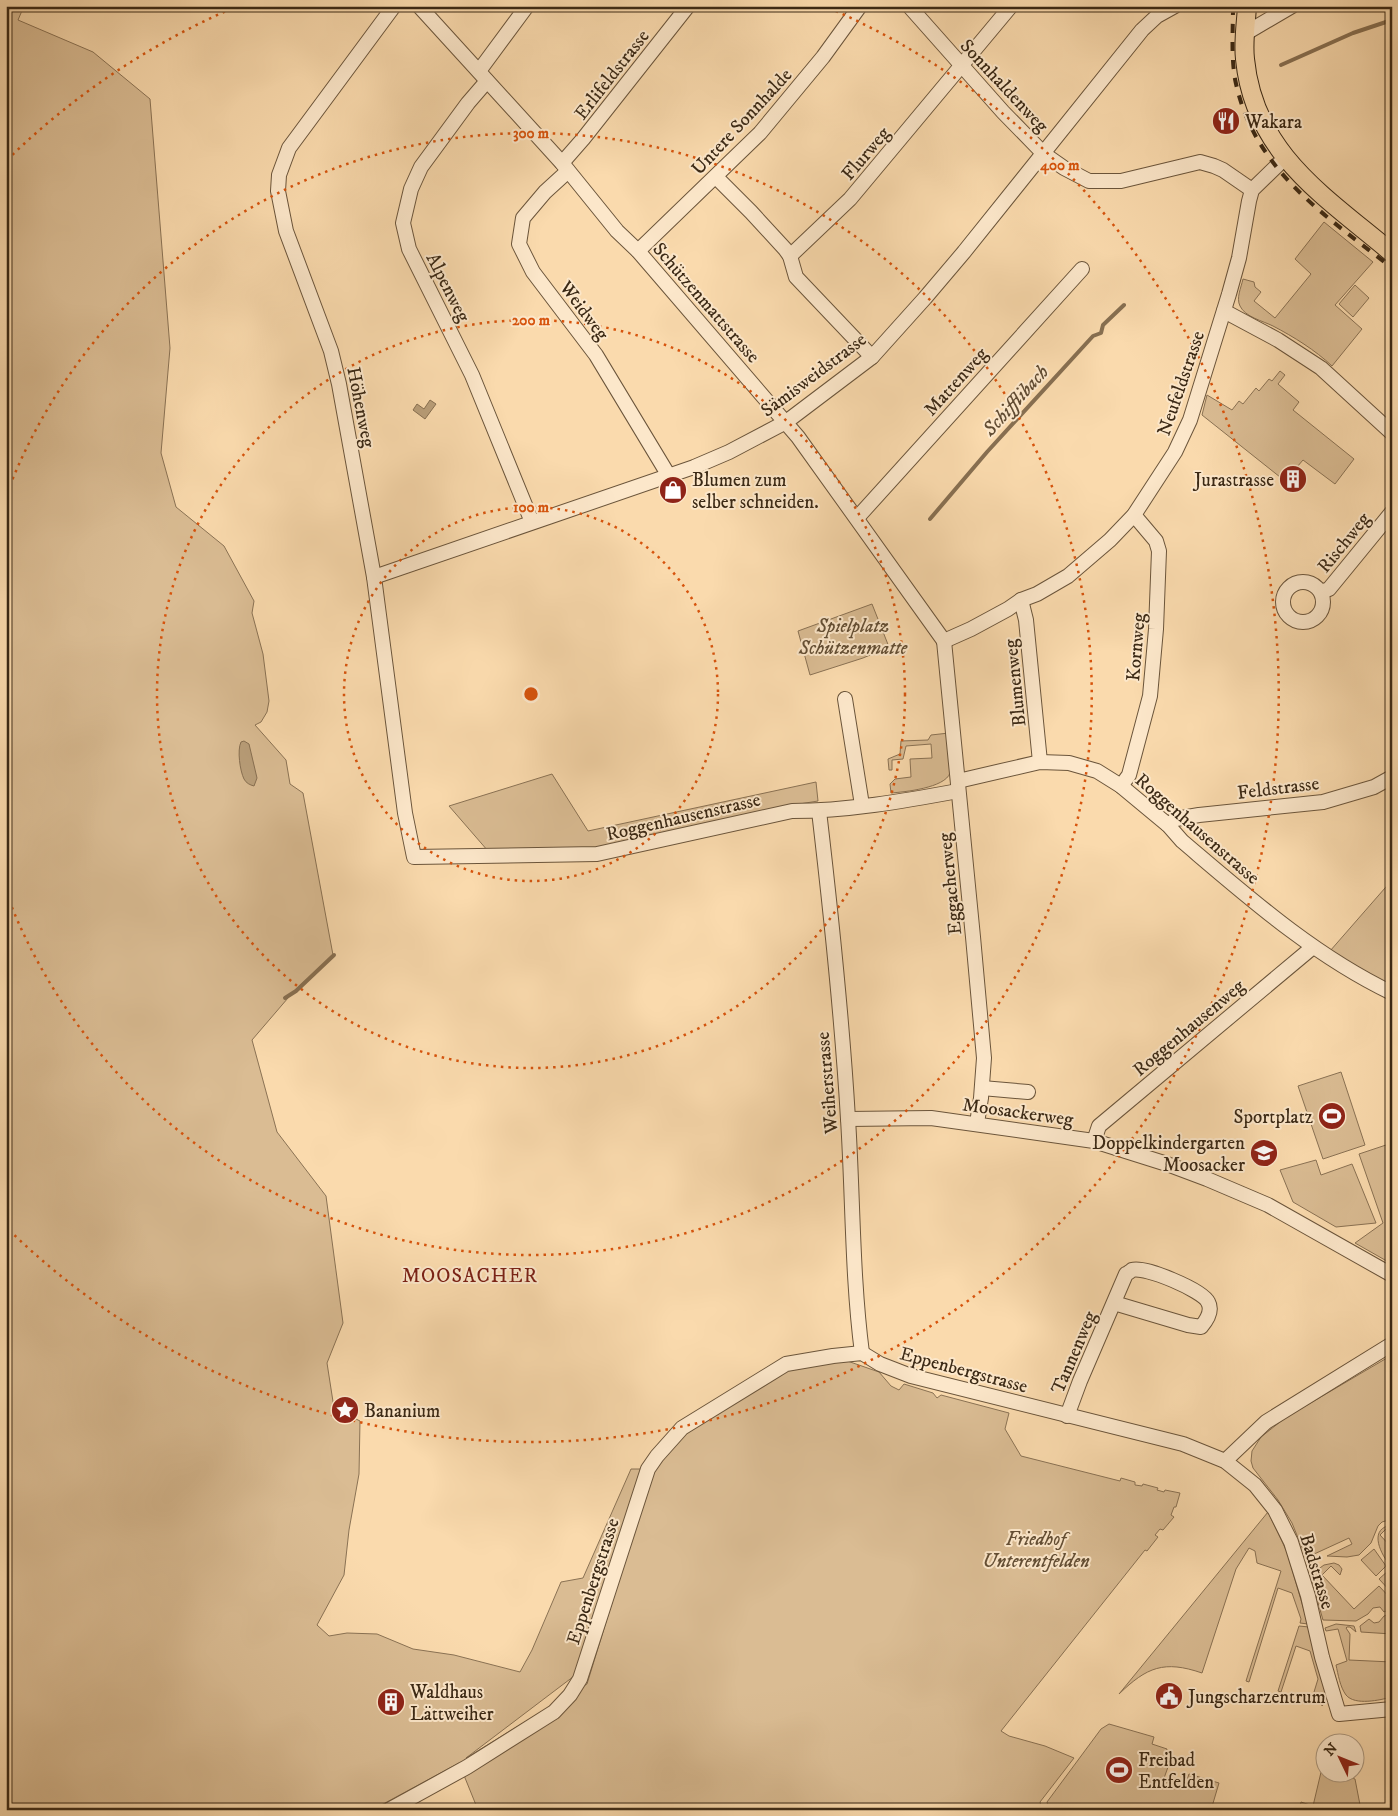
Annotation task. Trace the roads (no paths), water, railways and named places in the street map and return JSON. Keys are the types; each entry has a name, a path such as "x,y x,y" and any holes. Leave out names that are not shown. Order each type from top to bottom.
{"main road":[{"path":"1247,6 1245,58 1252,97 1262,122 1285,158 1319,192 1392,253"}],"street":[{"name":"Höhenweg","path":"394,6 288,148 279,176 278,191 286,231 331,352 374,577 405,813 414,857"},
{"name":"Schützenmattstrasse","path":"419,6 565,167 617,231 638,252 786,422 944,641"},
{"name":"Alpenweg","path":"527,6 468,103 421,167 411,189 403,223 409,249 472,375 532,522"},
{"name":"Erlifeldstrasse","path":"565,167 583,140 688,6"},
{"name":"Untere Sonnhalde","path":"638,252 760,133 823,57 860,6"},
{"name":"Sonnhaldenweg","path":"909,6 961,67 1044,154 1064,168 1089,181 1121,181 1200,162 1223,170 1252,190"},
{"name":"Flurweg","path":"790,256 850,199 1011,6"},
{"name":"Sämisweidstrasse","path":"374,577 669,476 730,452 786,422 872,357 925,298 1147,25 1162,13 1175,6"},
{"path":"1246,33 1292,6"},
{"path":"1252,190 1285,158"},
{"name":"Weidweg","path":"565,167 523,218 519,244 533,272 596,355 669,476"},
{"path":"716,177 751,212 790,256 796,277 872,357"},
{"name":"Neufeldstrasse","path":"944,641 971,629 1068,576 1110,540 1134,515 1175,452 1190,420 1239,258 1252,190"},
{"name":"Mattenweg","path":"857,518 1082,268"},
{"path":"1224,311 1278,340 1321,368 1392,433"},
{"name":"Rischweg","path":"1322,592 1329,589 1392,512"},
{"name":"Kornweg","path":"1121,786 1128,775 1150,696 1156,630 1159,551 1153,536 1134,515"},
{"name":"Blumenweg","path":"1021,600 1026,620 1040,762"},
{"name":"Eggacherweg","path":"944,641 984,1058 977,1123"},
{"path":"845,699 862,805"},
{"name":"Roggenhausenstrasse","path":"414,857 596,854 792,810 818,811 918,798 1040,762 1069,763 1097,770 1121,786 1168,825 1182,841 1250,898 1314,947 1344,967 1392,993"},
{"name":"Feldstrasse","path":"1168,825 1176,819 1199,815 1323,802 1374,787 1392,777"},
{"name":"Weiherstrasse","path":"818,811 830,913 848,1119 856,1306 862,1353"},
{"name":"Roggenhausenweg","path":"1094,1141 1099,1126 1314,947"},
{"path":"982,1088 1028,1092"},
{"name":"Moosackerweg","path":"848,1119 931,1118 1094,1141 1183,1170 1268,1205 1392,1275"},
{"name":"Tannenweg","path":"1067,1416 1126,1274 1132,1270 1146,1270 1199,1292 1208,1301 1210,1309 1207,1320 1201,1327 1114,1303"},
{"path":"1225,1461 1266,1422 1392,1344"},
{"name":"Eppenbergstrasse","path":"389,1810 503,1745 554,1712 570,1695 580,1679 648,1469 656,1456 682,1428 786,1364 862,1353 880,1364 911,1376 1184,1444 1225,1461"},
{"name":"Badstrasse","path":"1225,1461 1255,1485 1275,1510 1291,1542 1308,1596 1338,1714 1392,1709"}],"waterway":[{"name":"Schifflibach","path":"1281,65 1353,33 1392,20"},
{"name":"Schifflibach","path":"930,519 987,452 1093,336 1101,333 1103,325 1124,305"},
{"name":"Schifflibach","path":"285,998 296,991 334,955"}],"railway":[{"path":"1233,6 1235,79 1244,111 1258,139 1275,165 1295,187 1317,208 1392,268"}],"place":[{"name":"Wakara","path":"1226,121"},
{"name":"Jurastrasse","path":"1293,479"},
{"name":"Blumen zum selber schneiden.","path":"673,490"},
{"name":"Sportplatz","path":"1332,1116"},
{"name":"Doppelkindergarten Moosacker","path":"1264,1153"},
{"name":"Bananium","path":"345,1410"},
{"name":"Jungscharzentrum","path":"1169,1696"},
{"name":"Waldhaus Lättweiher","path":"391,1702"},
{"name":"Freibad Entfelden","path":"1119,1770"}],"district":[{"name":"MOOSACHER","path":"470,1275"}],"park label":[{"name":"Spielplatz Schützenmatte","path":"853,636"},
{"name":"Friedhof Unterentfelden","path":"1036,1549"}]}
